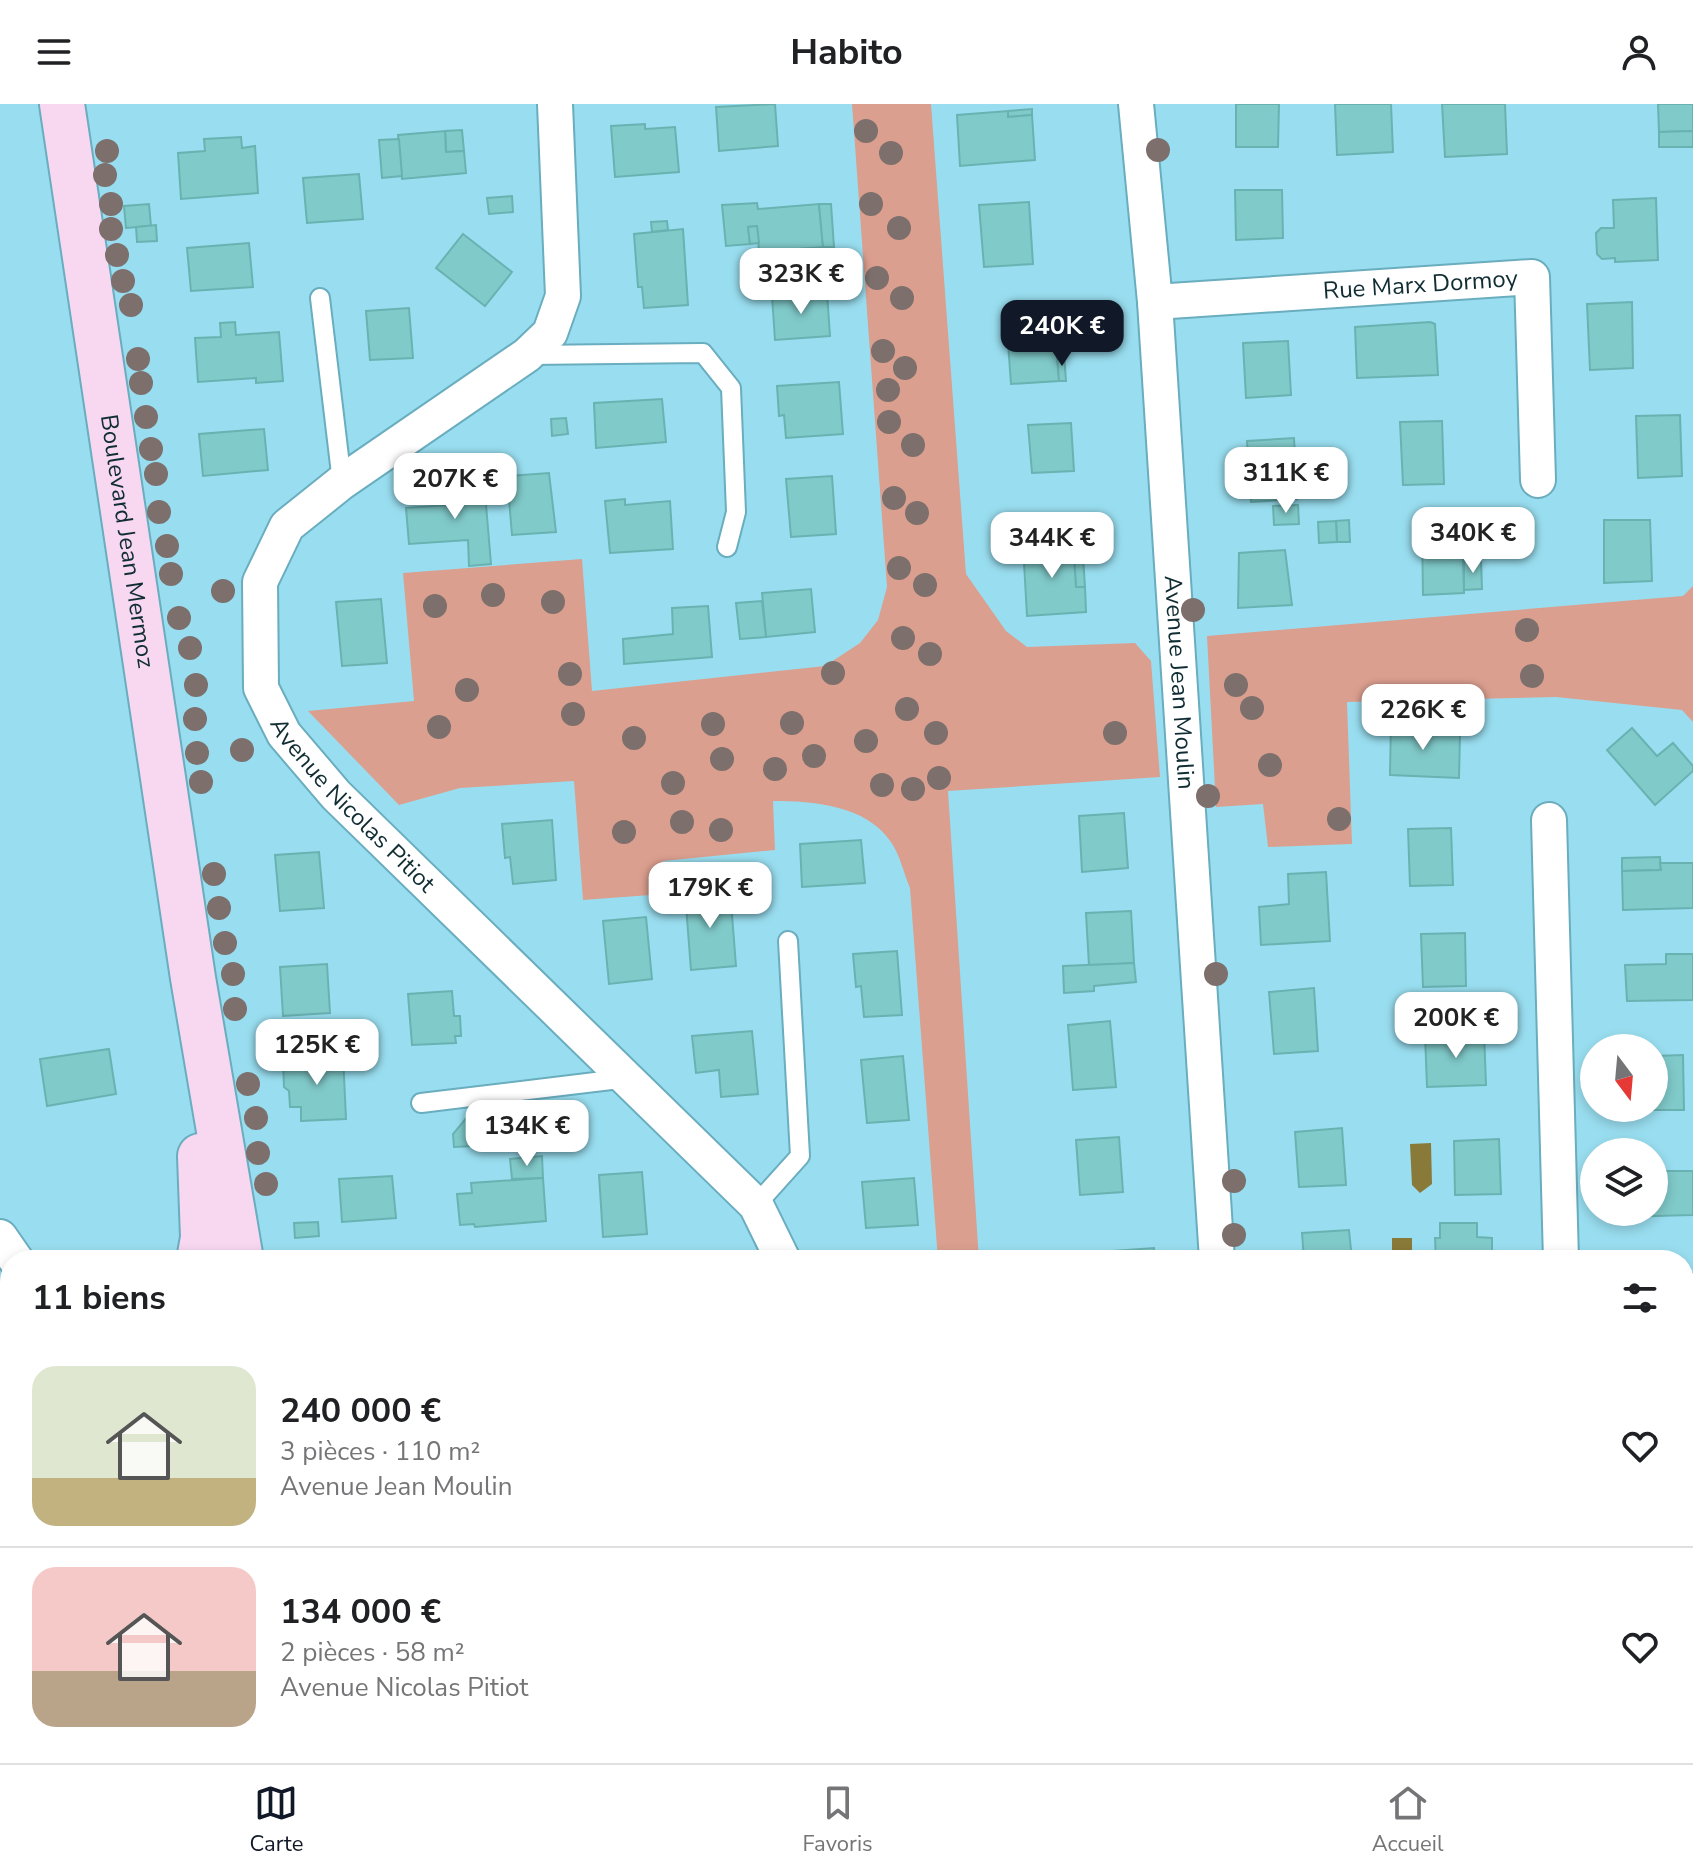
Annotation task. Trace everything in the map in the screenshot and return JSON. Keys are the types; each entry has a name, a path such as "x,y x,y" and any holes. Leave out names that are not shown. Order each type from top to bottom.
{"main road":[{"name":"Boulevard Jean Mermoz","path":"62,104 193,978 239,1250"},
{"name":"Boulevard Jean Mermoz","path":"193,978 203,1238 201,1250"}],"street":[{"name":"Avenue Nicolas Pitiot","path":"555,104 563,296 550,333 527,355 342,482 287,526 260,582 261,688 284,734 336,795 756,1205 778,1250"},
{"name":"Avenue Jean Moulin","path":"1136,104 1155,302 1216,1250"},
{"name":"Rue Marx Dormoy","path":"1155,302 1532,277 1538,480"},
{"path":"1549,820 1561,1250"}],"lane":[{"path":"320,298 342,482"},
{"path":"527,355 703,353 731,388 736,512 727,547"},
{"path":"756,1205 800,1156 788,941"},
{"path":"421,1103 628,1078"}],"shaded area":[{"path":"852,104 931,104 966,574 1006,631 1027,647 1135,643 1151,661 1160,777 948,791 978,1250 937,1250 910,888 891,842 868,820 821,804 773,801 775,850 663,861 664,894 583,900 574,781 460,788 399,805 308,711 414,701 403,573 582,559 592,691 825,666 860,643 878,620 887,587"},
{"path":"1693,586 1693,722 1682,710 1556,697 1347,702 1352,844 1268,847 1263,804 1216,807 1207,636 1683,596"},
{"path":"1431,1143 1432,1184 1420,1193 1412,1185 1410,1144"},
{"path":"1392,1238 1412,1238 1412,1250 1392,1250"}],"building":[{"path":"775,104 778,146 719,151 716,107"},
{"path":"1236,104 1279,104 1278,147 1236,147"},
{"path":"1335,104 1391,104 1393,152 1337,155"},
{"path":"1442,104 1505,104 1507,154 1445,157"},
{"path":"1658,104 1693,104 1693,131 1659,132"},
{"path":"1032,109 1032,115 1008,117 1008,111"},
{"path":"1008,111 1008,117 1032,115 1035,160 960,166 957,115"},
{"path":"645,124 645,129 675,127 679,172 615,177 611,126"},
{"path":"462,130 464,151 446,152 445,131"},
{"path":"445,131 446,152 464,151 466,173 402,179 398,135"},
{"path":"1693,131 1693,147 1659,147 1659,132"},
{"path":"241,137 242,148 255,146 258,193 181,199 178,153 205,151 204,139"},
{"path":"399,139 402,176 382,178 379,140"},
{"path":"359,174 363,219 307,223 303,178"},
{"path":"1235,190 1282,190 1283,238 1236,240"},
{"path":"512,196 513,212 489,214 487,198"},
{"path":"1656,198 1658,260 1615,262 1615,258 1602,259 1597,254 1596,233 1601,228 1614,228 1613,200"},
{"path":"1029,202 1033,264 984,267 979,205"},
{"path":"757,203 758,209 819,204 823,247 759,252 757,226 748,227 750,244 726,246 722,205"},
{"path":"149,204 151,226 126,228 124,206"},
{"path":"819,204 831,204 834,247 823,247"},
{"path":"667,221 668,230 652,232 651,222"},
{"path":"156,225 157,241 137,242 136,227"},
{"path":"757,226 759,243 750,244 748,227"},
{"path":"683,229 688,305 644,308 642,287 638,287 634,234"},
{"path":"463,234 512,272 485,306 436,268"},
{"path":"249,243 253,287 191,291 187,248"},
{"path":"822,284 823,292 791,295 791,286"},
{"path":"827,292 830,336 775,340 772,296"},
{"path":"1632,302 1633,368 1590,370 1587,304"},
{"path":"409,308 413,358 370,360 366,311"},
{"path":"1061,310 1064,354 1057,355 1059,381 1011,384 1006,315"},
{"path":"235,322 236,335 279,332 283,381 256,383 256,378 198,382 195,338 221,337 220,323"},
{"path":"1435,324 1438,375 1357,378 1355,327"},
{"path":"1288,341 1291,395 1246,398 1243,343"},
{"path":"1064,354 1066,381 1059,381 1057,355"},
{"path":"839,382 843,434 786,438 784,415 779,416 777,386"},
{"path":"662,399 666,442 596,448 594,403"},
{"path":"1680,415 1682,476 1638,478 1636,416"},
{"path":"566,418 568,434 552,436 551,419"},
{"path":"1442,421 1444,484 1403,485 1400,422"},
{"path":"1071,423 1074,471 1032,473 1028,425"},
{"path":"264,429 268,470 203,476 199,434"},
{"path":"1294,438 1297,499 1251,502 1247,441"},
{"path":"549,473 556,532 512,535 507,476"},
{"path":"832,476 836,534 791,537 786,479"},
{"path":"484,481 491,564 469,566 468,540 409,544 406,508 449,505 447,484"},
{"path":"625,499 625,505 670,501 673,549 610,553 605,501"},
{"path":"1298,505 1299,524 1274,525 1273,506"},
{"path":"1349,520 1350,542 1337,542 1336,521"},
{"path":"1604,520 1650,520 1652,581 1604,583"},
{"path":"1336,521 1337,542 1319,543 1318,522"},
{"path":"1462,526 1464,593 1423,595 1422,527"},
{"path":"1082,541 1085,587 1076,587 1073,542"},
{"path":"1073,542 1076,587 1085,587 1086,612 1027,616 1023,545"},
{"path":"1285,550 1292,605 1238,608 1239,553"},
{"path":"1464,560 1481,560 1482,589 1464,590"},
{"path":"811,589 815,632 766,637 762,593"},
{"path":"381,599 387,663 342,666 336,602"},
{"path":"762,601 766,637 740,639 736,603"},
{"path":"708,606 712,657 624,664 623,639 673,634 672,608"},
{"path":"1391,721 1415,721 1415,732 1460,734 1459,778 1390,775"},
{"path":"1632,728 1657,756 1673,743 1693,766 1693,771 1655,805 1607,750"},
{"path":"1124,813 1128,868 1082,872 1079,816"},
{"path":"552,820 556,880 513,884 510,857 505,858 502,824"},
{"path":"1451,828 1453,885 1410,886 1408,829"},
{"path":"861,840 865,883 802,887 800,844"},
{"path":"319,852 324,908 280,911 275,855"},
{"path":"1660,857 1661,870 1622,871 1622,858"},
{"path":"1660,863 1693,863 1693,908 1623,910 1622,871 1661,870"},
{"path":"1326,872 1330,941 1261,945 1259,907 1289,904 1288,874"},
{"path":"730,889 736,966 691,970 685,893"},
{"path":"1131,911 1134,963 1089,966 1086,913"},
{"path":"646,917 652,979 609,984 603,921"},
{"path":"1465,933 1466,986 1423,987 1421,934"},
{"path":"897,951 902,1015 864,1017 861,986 856,987 853,954"},
{"path":"1666,954 1693,954 1693,1000 1627,1001 1625,965 1666,964"},
{"path":"1134,963 1136,982 1094,986 1094,991 1064,993 1063,966"},
{"path":"327,964 330,1013 283,1016 280,967"},
{"path":"1314,988 1318,1051 1274,1054 1269,992"},
{"path":"452,991 454,1016 460,1016 461,1036 455,1036 456,1043 412,1045 408,994"},
{"path":"1110,1021 1116,1087 1073,1090 1068,1025"},
{"path":"752,1031 758,1094 721,1097 719,1070 696,1073 692,1036"},
{"path":"1484,1032 1486,1085 1427,1087 1425,1034"},
{"path":"109,1049 116,1094 47,1106 40,1059"},
{"path":"343,1055 346,1119 301,1121 301,1107 290,1107 289,1091 284,1087 283,1060"},
{"path":"1683,1055 1684,1110 1668,1110 1668,1056"},
{"path":"903,1056 909,1120 867,1123 861,1060"},
{"path":"494,1114 475,1146 454,1147 453,1134 468,1116"},
{"path":"1342,1128 1346,1185 1299,1187 1295,1132"},
{"path":"1119,1137 1123,1192 1080,1195 1076,1140"},
{"path":"1499,1139 1501,1194 1455,1195 1454,1141"},
{"path":"542,1156 543,1178 512,1179 510,1159"},
{"path":"1668,1171 1693,1171 1693,1215 1668,1216"},
{"path":"642,1172 647,1234 603,1237 599,1175"},
{"path":"392,1176 396,1218 342,1222 339,1179"},
{"path":"543,1178 546,1221 475,1227 474,1224 460,1225 457,1194 472,1193 471,1183"},
{"path":"914,1178 918,1225 866,1228 862,1182"},
{"path":"318,1222 319,1236 295,1238 294,1223"},
{"path":"1440,1223 1477,1223 1477,1237 1492,1238 1492,1250 1436,1250 1435,1238 1440,1238"},
{"path":"1349,1230 1351,1250 1303,1250 1302,1233"}]}
